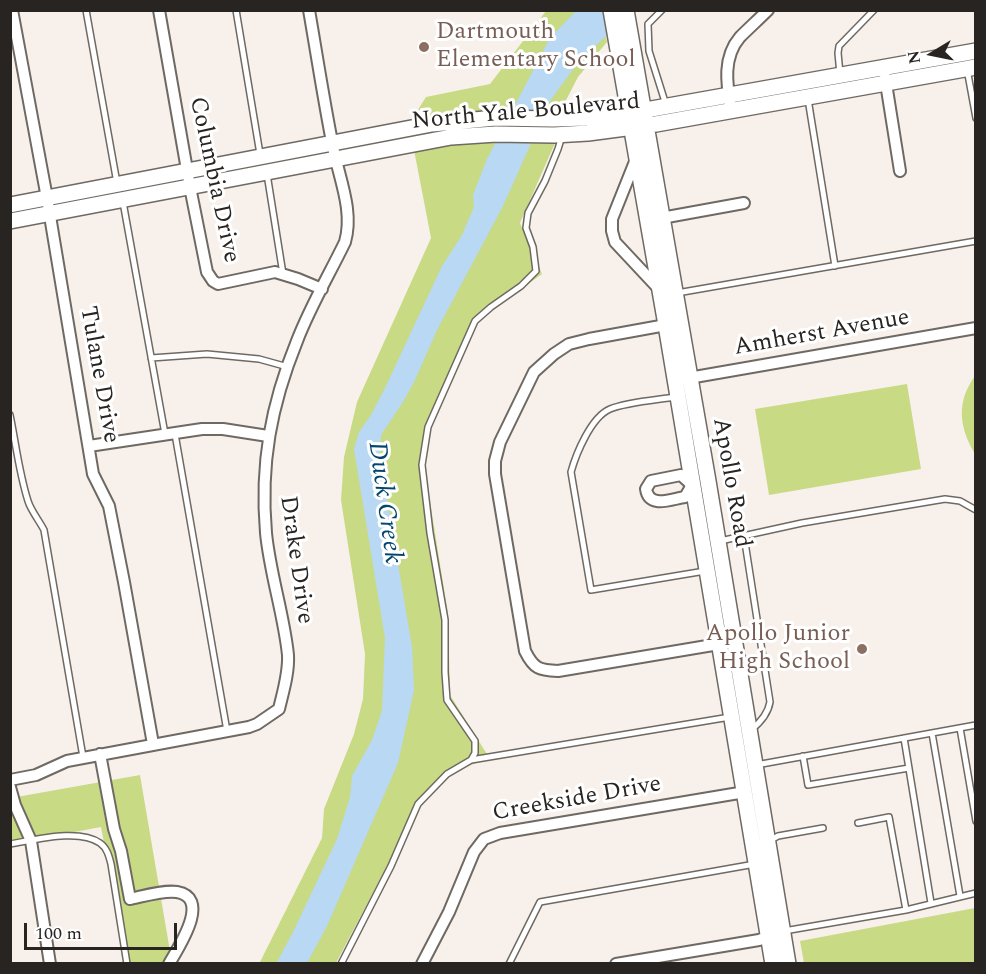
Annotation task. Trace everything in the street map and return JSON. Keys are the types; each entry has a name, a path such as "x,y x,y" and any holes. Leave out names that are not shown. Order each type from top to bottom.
{"street":[{"name":"Tulane Drive","path":"12,10 93,474 109,506 153,744"},
{"name":"Columbia Drive","path":"159,10 207,272 218,284 275,272 322,289"},
{"name":"Drake Drive","path":"10,780 36,775 67,760 257,724 279,709 288,657 266,535 264,488 268,436 278,394 297,340 349,230 309,10"},
{"name":"Apollo Road","path":"611,10 637,119 655,219 660,289 666,325 682,379 678,397 717,541 732,716 743,785 761,843 757,864 776,934 788,963"},
{"name":"Apollo Road","path":"626,10 630,30 637,119 637,156 675,294 682,379 700,483 706,564 750,731 761,843 776,934 773,963"},
{"path":"730,103 726,79 727,64 731,54 739,39 768,10"},
{"name":"North Yale Boulevard","path":"637,119 667,106 807,97 975,51"},
{"name":"North Yale Boulevard","path":"10,221 48,206 117,185 189,179 334,152 451,137 496,126 556,130 586,118 637,119 730,103 840,75 885,75 971,68"},
{"path":"885,75 900,171"},
{"path":"637,156 612,219 612,231 615,242 660,289"},
{"name":"North Yale Boulevard","path":"10,205 48,206 122,200 189,179"},
{"path":"655,219 744,203"},
{"path":"666,325 569,344 554,354 534,372 500,442 495,461 496,484 525,651 530,661 541,670 558,671 727,642"},
{"name":"Amherst Avenue","path":"682,379 975,328"},
{"path":"89,446 202,429 223,429 268,436"},
{"path":"100,754 130,899 179,892 187,897 192,905 192,919 170,963"},
{"name":"Creekside Drive","path":"422,963 449,912 474,852 484,839 500,833 743,785"},
{"path":"10,787 31,841 50,963"},
{"path":"616,963 759,940 776,934"}],"lane":[{"path":"86,10 117,185"},
{"path":"236,10 284,275"},
{"path":"662,10 648,24 649,51 667,106"},
{"path":"840,75 839,46 874,10"},
{"path":"971,68 975,118"},
{"path":"807,97 835,266"},
{"path":"471,760 475,753 475,741 450,706 446,693 445,620 430,533 422,465 428,427 475,321 521,286 536,271 533,247 526,228 528,213 545,181 558,148 556,130"},
{"path":"122,200 151,358 170,433 227,731"},
{"path":"675,294 975,241"},
{"path":"151,358 207,354 259,359 288,367"},
{"path":"678,397 608,410 598,417 575,459 571,472 591,590 706,564 710,545 717,541 802,523 945,499 960,501 975,510"},
{"path":"10,415 28,504 44,530 83,757"},
{"path":"744,536 770,702 769,711 750,731"},
{"path":"341,963 391,866 418,804 447,774 471,760 732,716"},
{"path":"743,785 746,772 755,765 975,725"},
{"path":"960,728 975,821"},
{"path":"932,733 960,896"},
{"path":"904,738 931,903"},
{"path":"803,756 808,785 909,768"},
{"path":"858,822 889,817 906,910"},
{"path":"761,843 778,836 823,828"},
{"path":"10,844 77,835 100,843 107,851 111,864 127,963"},
{"path":"509,963 540,902 757,864"},
{"path":"776,934 798,928 906,910 975,893"}],"green space":[{"path":"546,11 601,11 607,42 578,77 562,108 484,112 419,121 414,116 426,97 490,84"},
{"path":"468,142 555,143 520,223 542,274 477,321 429,432 425,470 448,614 450,695 490,759 455,770 416,811 336,963 259,964 322,838 324,809 354,734 363,699 365,654 341,500 344,457 357,402 431,238 414,150"},
{"path":"975,376 975,454 963,424 962,405"},
{"path":"907,384 921,469 769,495 755,409"},
{"path":"140,775 172,963 127,963 101,827 11,844 11,798"},
{"path":"975,908 975,963 804,963 800,941"}],"water":[{"name":"Duck Creek","path":"576,11 633,11 579,61 550,101 503,206 438,328 415,380 381,435 380,457 412,647 414,690 398,763 327,926 307,963 276,964 337,839 350,797 352,776 372,740 382,711 385,638 354,449 359,432 385,388 442,266 462,235 474,207 473,195 487,159 550,38"}],"place":[{"name":"Dartmouth Elementary School","path":"424,47"},
{"name":"Apollo Junior High School","path":"862,649"}]}
